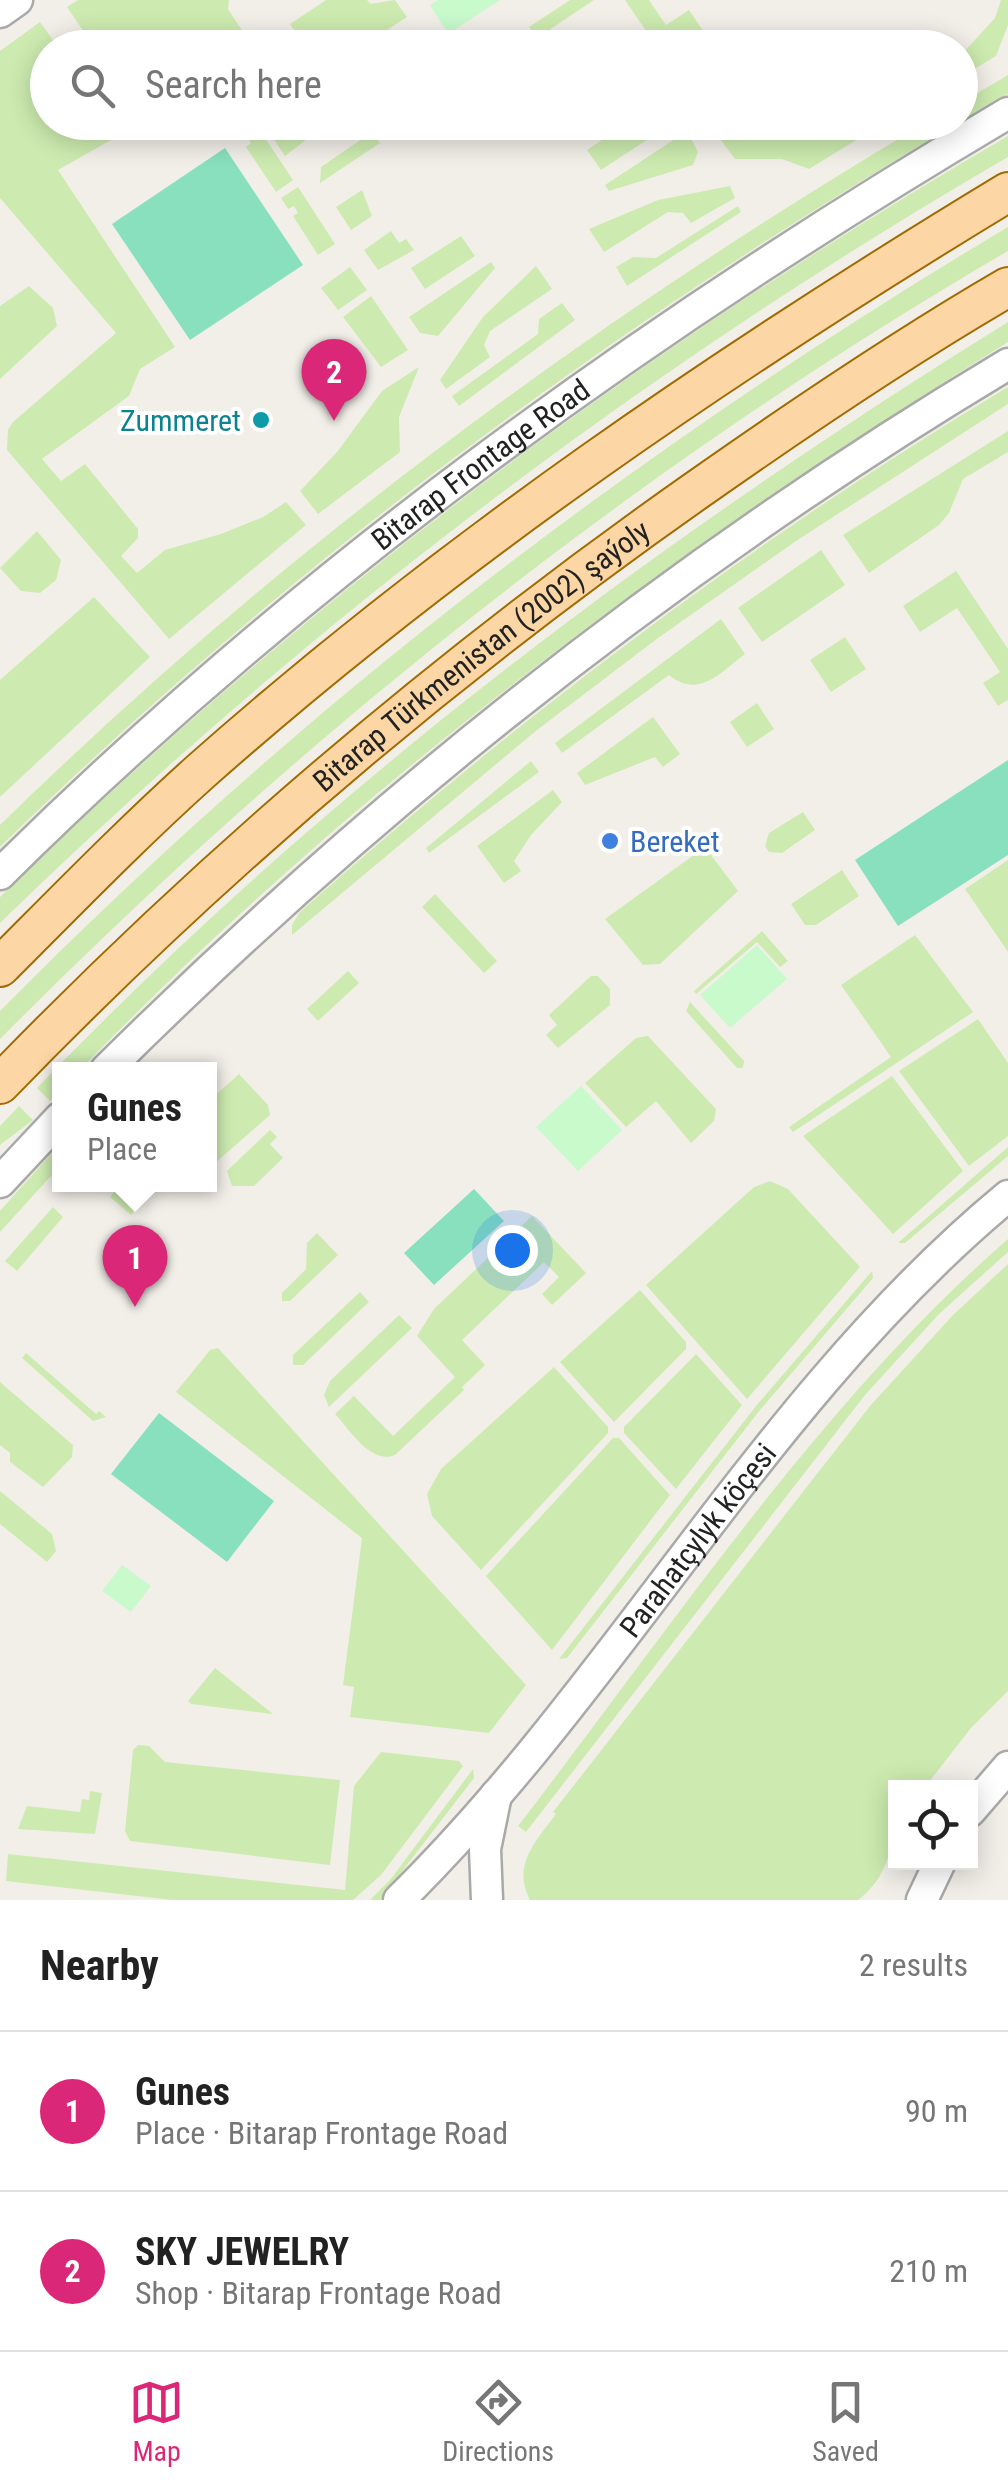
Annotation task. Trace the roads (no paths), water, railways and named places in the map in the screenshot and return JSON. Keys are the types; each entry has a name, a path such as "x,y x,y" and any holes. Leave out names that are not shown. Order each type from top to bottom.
{"main road":[{"path":"0,967 213,762 545,494 797,324 1008,192"},
{"name":"Bitarap Türkmenistan (2002) şaýoly","path":"0,1084 254,836 426,692 606,554 724,471 886,362 1008,287"}],"street":[{"path":"0,12 18,0"},
{"name":"Bitarap Frontage Road","path":"978,133 1008,114"},
{"name":"Bitarap Frontage Road","path":"0,874 251,641 511,436 680,319 966,140"},
{"path":"114,1062 303,884 514,705 773,512 1008,364"},
{"path":"5,1171 52,1126"},
{"name":"Parahatçylyk köçesi","path":"399,1900 575,1702 833,1369 909,1284 1008,1196"},
{"path":"978,1802 1008,1766"},
{"path":"487,1900 484,1850 496,1793"},
{"path":"922,1900 936,1870"}],"place":[{"name":"Zummeret","path":"261,420"},
{"name":"SKY JEWELRY","path":"334,421"},
{"name":"Bereket","path":"610,841"},
{"name":"Gunes","path":"135,1307"}]}
